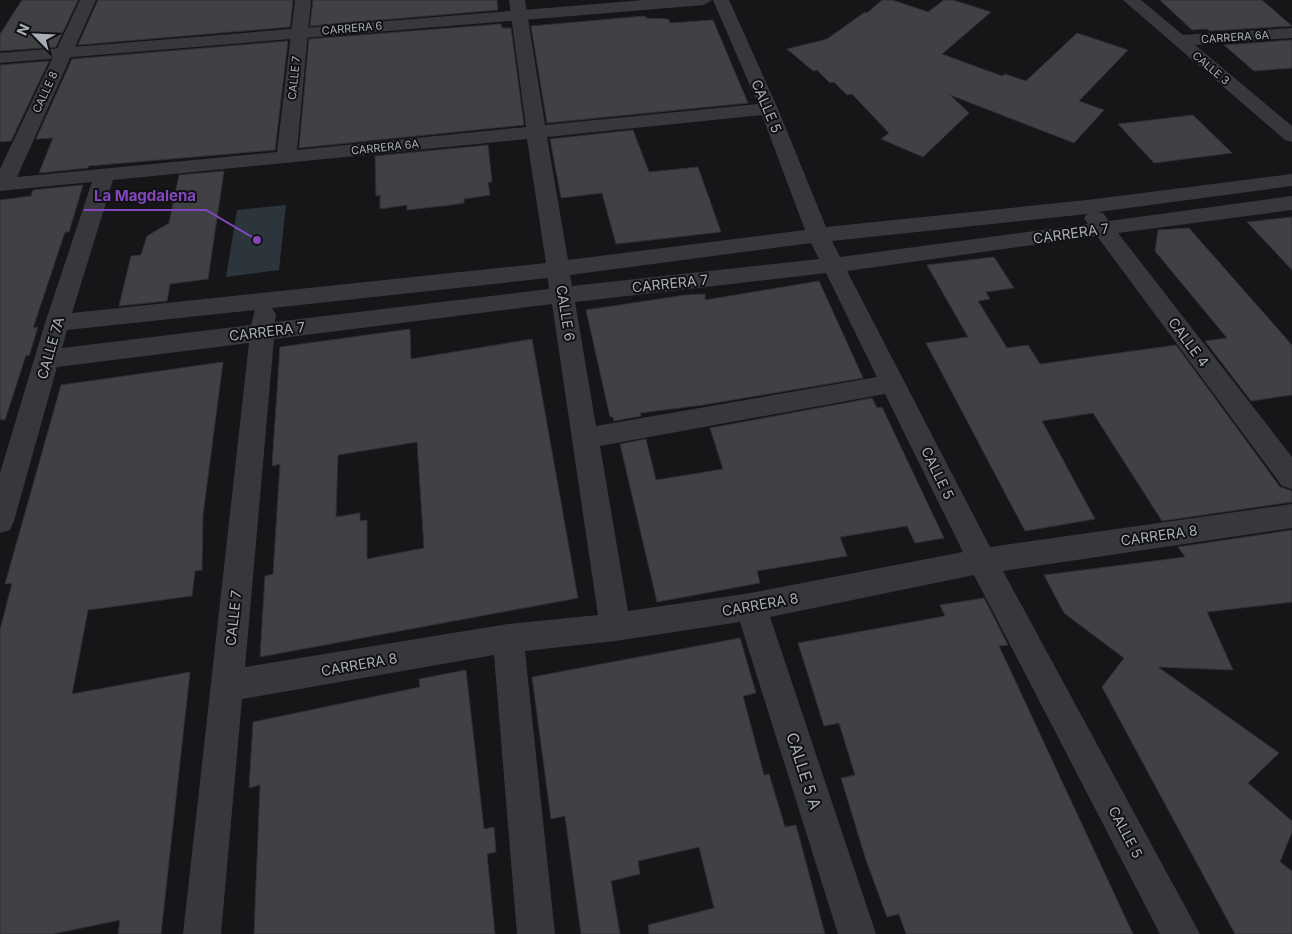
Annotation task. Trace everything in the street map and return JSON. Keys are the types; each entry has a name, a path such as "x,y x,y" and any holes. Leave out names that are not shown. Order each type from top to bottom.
{"street":[{"name":"CALLE 8","path":"1,185 88,0"},
{"name":"CALLE 7","path":"286,157 304,0"},
{"name":"CARRERA 6","path":"0,48 66,47 300,28 564,0"},
{"name":"CARRERA 6","path":"518,6 704,0"},
{"name":"CALLE 5","path":"721,0 770,109 818,235 982,561 1181,934"},
{"name":"CALLE 3","path":"1131,0 1178,41 1283,120 1292,136"},
{"name":"CALLE 6","path":"518,6 536,132 615,626"},
{"name":"CARRERA 6A","path":"1178,41 1292,34"},
{"name":"CARRERA 6","path":"0,58 66,47"},
{"name":"CARRERA 6A","path":"1,185 770,109"},
{"name":"CALLE 7A","path":"0,521 57,323 104,176"},
{"name":"CARRERA 7","path":"57,323 265,302 818,235 1087,207 1292,180"},
{"name":"CARRERA 7","path":"47,359 563,295 834,265 1292,203"},
{"name":"CALLE 4","path":"1087,207 1292,478"},
{"name":"CALLE 7","path":"202,934 265,302"},
{"path":"586,438 894,383"},
{"name":"CARRERA 8","path":"226,686 508,638 615,626 751,607 982,561 1292,516"},
{"name":"CALLE 5 A","path":"751,607 857,934"},
{"path":"508,638 536,934"}],"shaded area":[{"path":"286,205 279,270 226,277 237,210"}],"building":[{"path":"22,0 78,0 56,47 0,51 0,34"},
{"path":"98,0 293,0 290,27 78,45"},
{"path":"313,0 497,0 498,10 310,26"},
{"path":"882,0 892,0 928,12 944,0 953,0 991,12 942,54 1002,76 1005,74 1026,81 1077,33 1128,50 1079,101 1104,110 1074,143 950,95 969,113 923,157 881,139 889,133 852,94 847,95 834,82 830,83 817,70 813,71 787,49 827,39 865,12 867,13"},
{"path":"1160,0 1262,0 1292,26 1210,31 1207,29 1192,30"},
{"path":"645,16 646,18 668,19 670,23 713,20 748,103 547,123 531,26"},
{"path":"501,24 502,28 511,28 524,125 299,148 309,39"},
{"path":"1292,40 1292,68 1254,71 1224,45"},
{"path":"288,41 275,150 89,166 88,168 39,173 53,138 36,139 72,59"},
{"path":"49,61 11,141 0,142 0,65"},
{"path":"1193,115 1232,153 1154,163 1118,124"},
{"path":"633,130 649,172 698,167 721,232 616,244 602,193 561,198 550,139"},
{"path":"488,145 492,182 488,182 490,195 464,199 464,203 451,205 407,210 407,205 380,209 380,195 376,196 375,156"},
{"path":"224,171 208,279 170,284 167,301 119,306 131,256 141,255 147,236 169,223 179,175"},
{"path":"83,185 69,232 65,232 33,328 38,327 29,356 26,355 5,420 0,419 0,200 31,196 33,190"},
{"path":"1292,217 1292,270 1247,222"},
{"path":"1189,228 1292,345 1292,395 1251,401 1205,341 1227,338 1155,251 1158,230"},
{"path":"994,257 1014,288 986,292 990,299 978,301 1007,348 1028,345 1040,364 1176,345 1280,487 1292,491 1292,502 1162,521 1093,413 1042,421 1095,519 1025,531 926,343 968,337 927,265"},
{"path":"819,281 863,378 703,405 640,413 641,416 614,421 613,417 610,417 586,310 685,295 705,294 705,300"},
{"path":"410,329 411,359 532,339 578,598 260,657 265,576 273,574 280,464 272,466 280,347","holes":["417,442 424,548 367,559 367,520 360,521 360,513 336,517 338,455"]},
{"path":"223,362 203,515 202,570 195,571 192,596 88,610 72,694 190,672 161,934 118,934 120,920 53,934 0,934 0,630 12,583 5,584 61,385"},
{"path":"872,398 877,408 882,407 944,538 915,543 907,526 840,537 847,556 757,571 760,583 657,602 620,444 646,439 656,480 723,469 710,428"},
{"path":"1292,530 1292,602 1207,612 1233,670 1158,667 1279,753 1248,783 1292,821 1292,832 1280,862 1292,871 1292,934 1235,934 1102,687 1124,658 1064,613 1044,575 1185,557 1178,547"},
{"path":"984,598 1008,645 999,646 1133,934 906,934 899,914 887,917 866,860 841,778 855,775 839,723 824,726 798,643 945,616 940,605"},
{"path":"740,638 756,693 743,696 764,775 769,774 785,827 796,825 825,934 649,934 648,925 714,908 699,847 638,861 640,874 611,881 620,934 581,934 565,816 551,819 532,677"},
{"path":"466,670 484,829 494,827 496,852 487,854 495,934 254,934 260,785 249,788 253,722 420,687 419,679"}],"place":[{"name":"La Magdalena","path":"257,240"}]}
